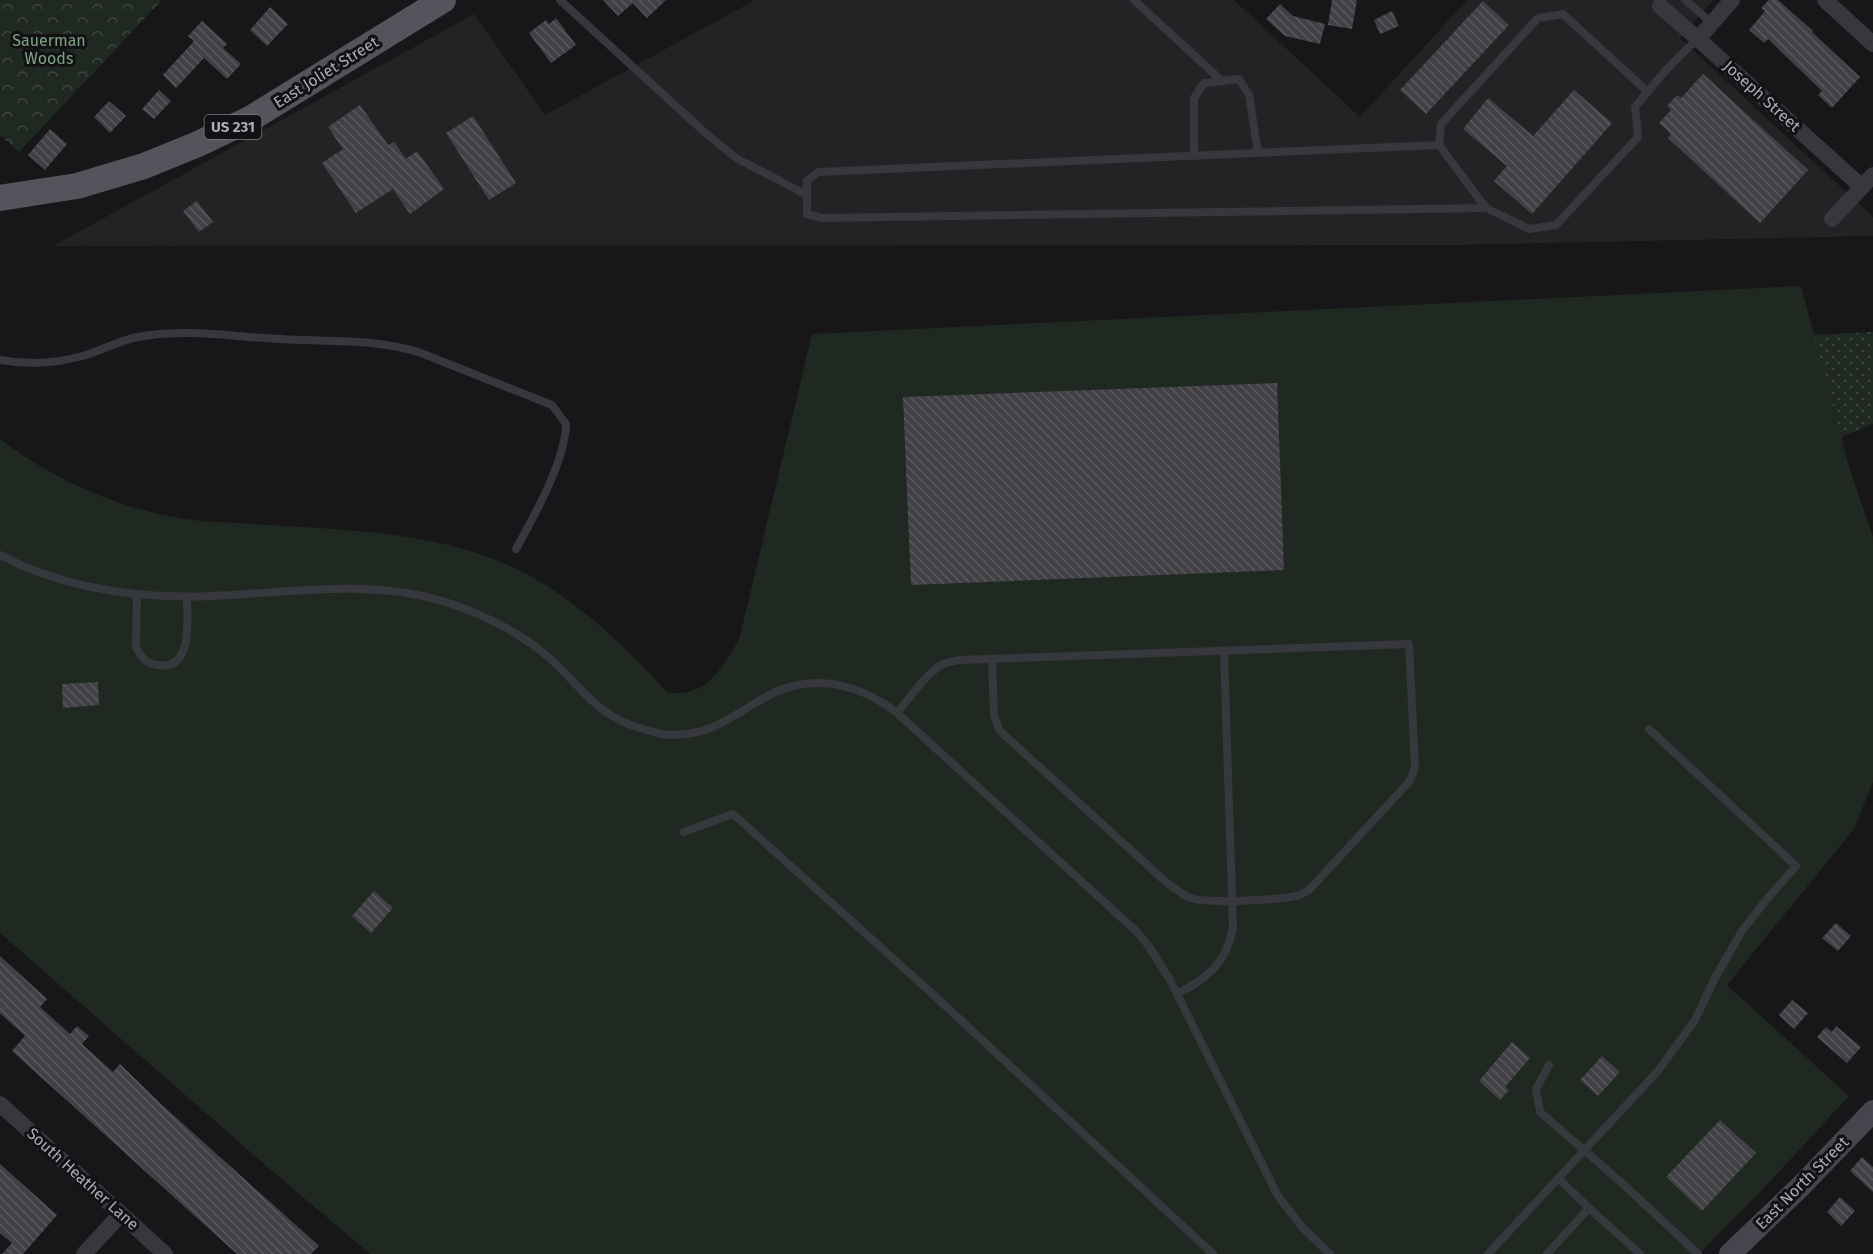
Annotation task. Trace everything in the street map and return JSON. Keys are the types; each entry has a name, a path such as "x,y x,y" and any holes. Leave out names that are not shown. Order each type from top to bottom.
{"main road":[{"name":"East Joliet Street","path":"0,198 77,186 144,166 198,144 250,119 443,0"}],"street":[{"path":"1698,39 1732,0"},
{"path":"1825,0 1873,44"},
{"name":"Joseph Street","path":"1660,6 1868,181"},
{"path":"1833,219 1868,181"},
{"name":"South Heather Lane","path":"0,1104 165,1254"},
{"name":"East North Street","path":"1730,1254 1801,1186 1873,1111"},
{"path":"84,1254 120,1214"}],"lane":[{"path":"560,0 701,129 736,158 807,195"},
{"path":"1134,0 1222,81"},
{"path":"1685,0 1712,23"},
{"path":"1486,208 1439,145 1441,124 1538,18 1563,14 1648,92"},
{"path":"1439,145 818,172 807,181 807,214 823,218 1486,208 1529,229 1556,225 1638,137 1635,107 1679,55 1698,39"},
{"path":"1194,156 1194,98 1204,83 1239,79 1249,95 1258,153"},
{"path":"0,360 24,364 84,356 136,337 187,332 402,346 552,405 566,424 564,445 538,507 516,549"},
{"path":"0,555 36,571 64,580 112,592 137,595 188,597 353,588 383,589 440,600 494,622 529,643 545,654 590,699 613,718 631,726 664,734 688,734 706,730 722,724 762,698 794,686 811,683 829,684 865,692 897,713 1136,930 1159,960 1278,1196 1302,1227 1330,1254"},
{"path":"137,595 136,647 138,653 147,662 160,666 175,662 184,651 187,638 188,597"},
{"path":"897,713 933,671 942,664 960,660 1410,644 1414,768 1408,782 1302,895 1233,900 1191,898 1167,883 1000,731 994,716 992,659"},
{"path":"1177,994 1202,981 1216,968 1231,937 1234,918 1224,651"},
{"path":"1488,1254 1658,1071 1695,1020 1715,978 1743,931 1796,866 1649,729"},
{"path":"684,832 733,814 1213,1254"},
{"path":"1550,1065 1536,1089 1540,1112 1585,1149 1698,1254"},
{"path":"1558,1178 1640,1254"},
{"path":"1547,1254 1589,1208"}],"shaded area":[{"path":"755,0 1234,0 1360,117 1467,0 1713,0 1680,38 1873,217 1873,236 1459,245 53,246 474,14 545,115"}],"green space":[{"name":"Sauerman Woods","path":"0,0 162,0 19,152 0,135"},
{"path":"1801,286 1850,470 1873,537 1873,782 1854,829 1727,985 1849,1096 1699,1254 370,1254 0,933 0,439 63,479 108,499 155,513 202,521 395,535 456,547 485,556 538,580 562,596 607,632 668,693 682,693 694,690 712,678 739,640 812,334"},
{"path":"1873,332 1873,424 1841,437 1813,335"}],"building":[{"path":"603,0 666,0 647,18 633,3 618,16"},
{"path":"1332,0 1357,0 1352,29 1328,25"},
{"path":"1769,0 1778,0 1860,77 1832,108 1818,95 1822,91 1768,39 1764,43 1749,30 1765,11 1761,8"},
{"path":"1483,1 1509,25 1426,114 1400,90"},
{"path":"1280,4 1293,16 1325,24 1320,44 1285,36 1266,19"},
{"path":"270,7 288,24 267,46 250,30"},
{"path":"1392,11 1399,26 1380,34 1374,20"},
{"path":"556,18 576,45 551,63 529,33 546,20 549,24"},
{"path":"202,21 227,44 223,48 241,64 227,79 204,58 176,88 163,75 194,41 188,36"},
{"path":"1703,74 1808,170 1760,223 1668,138 1671,134 1659,123 1671,110 1667,106 1677,95 1681,98"},
{"path":"159,90 171,101 154,119 142,109"},
{"path":"1574,90 1612,123 1532,214 1494,181 1507,166 1463,129 1488,98 1533,136"},
{"path":"109,101 126,116 110,133 94,117"},
{"path":"360,105 388,145 394,142 406,159 417,151 444,189 410,214 393,189 356,213 322,163 343,149 328,127"},
{"path":"473,116 516,183 489,200 446,133"},
{"path":"50,129 67,144 45,170 28,155"},
{"path":"197,201 213,222 199,232 183,211"},
{"path":"1277,383 1284,570 911,585 903,397"},
{"path":"98,682 99,705 63,708 62,684"},
{"path":"374,891 393,908 371,933 352,916"},
{"path":"1836,923 1851,936 1838,951 1822,938"},
{"path":"0,956 47,999 40,1007 70,1034 77,1026 89,1036 82,1044 113,1072 120,1064 161,1104 319,1246 311,1254 237,1254 12,1051 25,1036 0,1013"},
{"path":"1792,1000 1808,1013 1794,1029 1779,1015"},
{"path":"1836,1026 1861,1047 1847,1063 1817,1037 1826,1027 1832,1032"},
{"path":"1512,1042 1530,1058 1505,1087 1509,1090 1500,1100 1479,1081"},
{"path":"1602,1056 1620,1072 1598,1096 1580,1080"},
{"path":"1720,1120 1756,1153 1702,1211 1666,1177"},
{"path":"1862,1157 1873,1167 1873,1192 1850,1171"},
{"path":"0,1164 57,1215 23,1254 2,1254 12,1243 0,1233"},
{"path":"1840,1197 1855,1211 1841,1226 1827,1212"}]}
